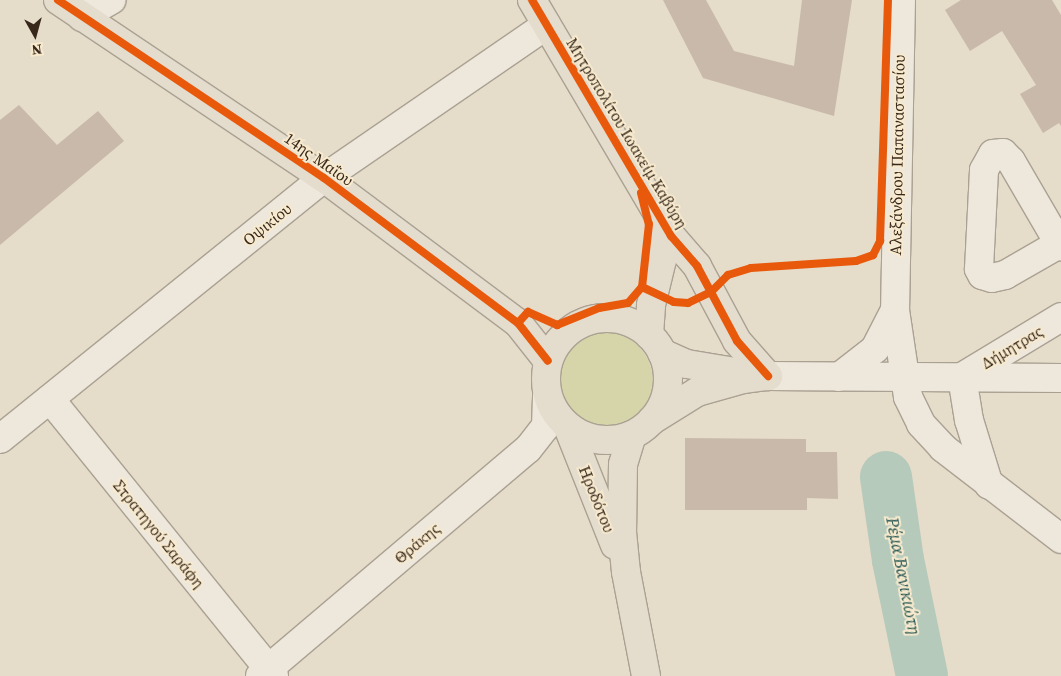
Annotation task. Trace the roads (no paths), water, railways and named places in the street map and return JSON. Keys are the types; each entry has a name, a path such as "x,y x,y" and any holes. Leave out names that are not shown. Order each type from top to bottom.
{"main road":[{"name":"14ης Μαΐου","path":"58,0 324,178 518,323 548,360"},
{"name":"Μητροπολίτου Ιωακείμ Καβύρη","path":"532,0 660,218 697,266 737,341 768,376"},
{"path":"642,428 662,406 667,388 667,370 656,344 651,306 662,260 660,218"},
{"path":"612,318 632,323 656,344 669,359 708,369 768,376 743,379 697,392 642,428 598,440 568,427 555,413 547,396 545,378 548,360 557,342 573,328 591,320 612,318"},
{"name":"Ηροδότου","path":"568,427 626,572"},
{"name":"Ηροδότου","path":"642,428 623,464 620,495 626,572 646,676"}],"street":[{"path":"82,17 111,0"},
{"name":"Αλεξάνδρου Παπαναστασίου","path":"901,0 896,310 905,378 911,406 928,433 989,485 1061,539"},
{"name":"Οψικίου","path":"0,439 324,178 546,25"},
{"name":"Αλεξάνδρου Παπαναστασίου","path":"839,377 875,349 896,310"},
{"name":"Δήμητρας","path":"962,378 1061,317"},
{"path":"768,376 1061,378"},
{"path":"962,378 969,420 989,485"},
{"name":"Θράκης","path":"267,674 528,449 546,426 547,396"},
{"name":"Στρατηγού Σαράφη","path":"50,399 267,674"}],"waterway":[{"name":"Ρέμα Βανικιώτη","path":"886,477 898,560 922,676"}]}
